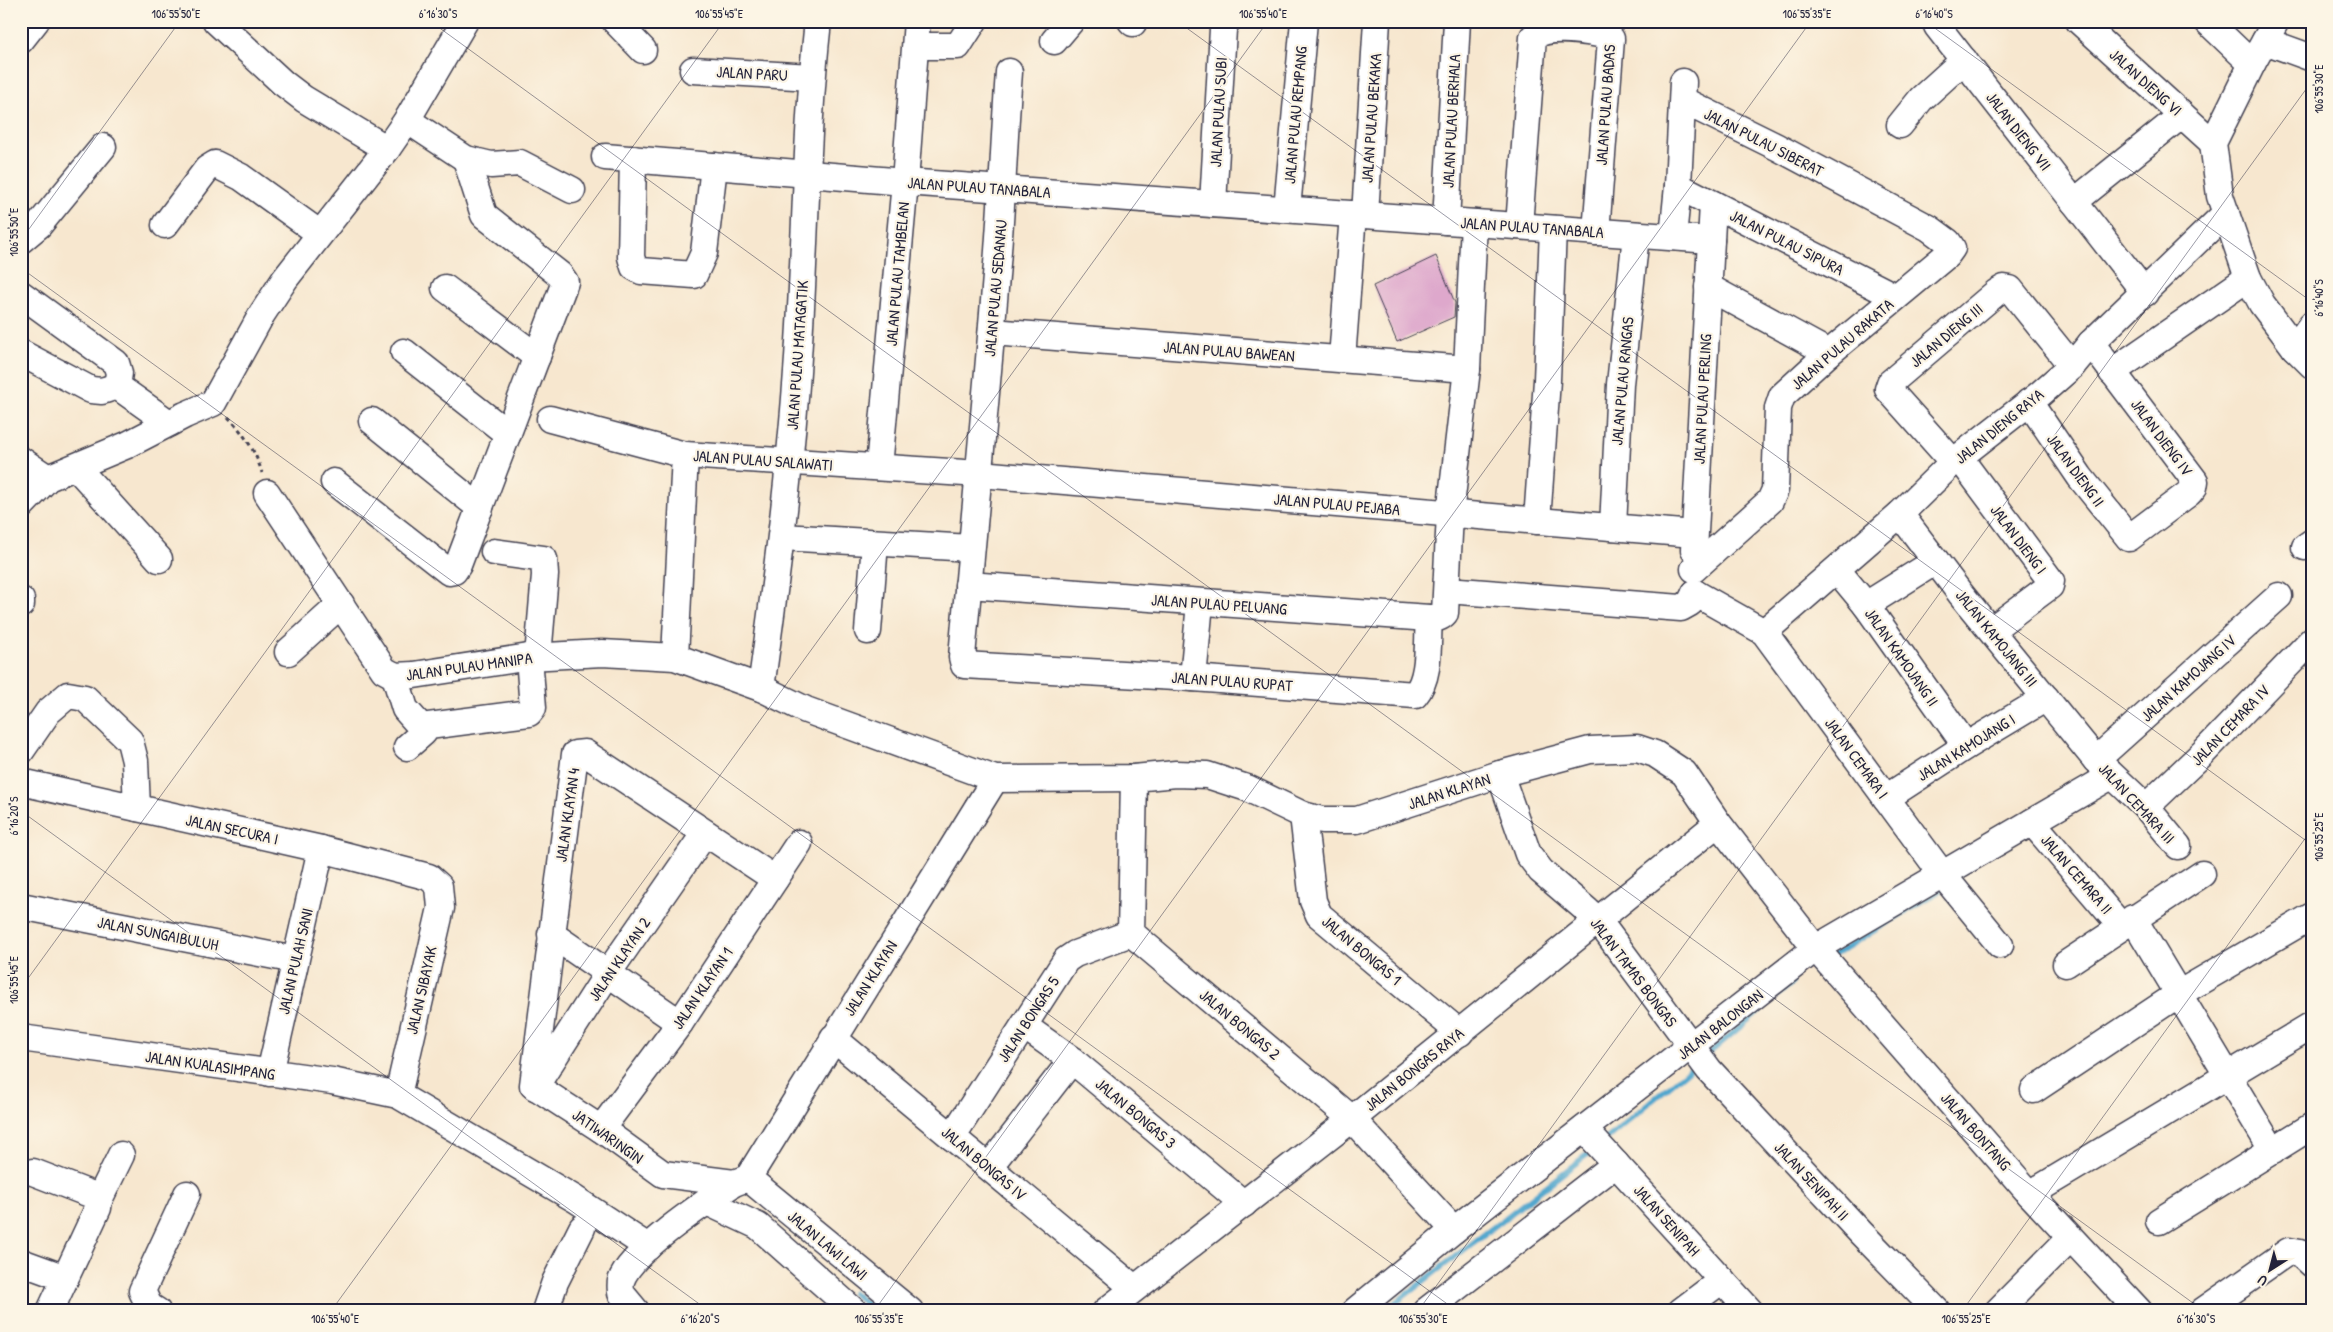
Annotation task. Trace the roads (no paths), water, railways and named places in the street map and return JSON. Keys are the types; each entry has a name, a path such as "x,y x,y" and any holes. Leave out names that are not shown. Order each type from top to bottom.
{"street":[{"path":"21,40 36,21"},
{"path":"216,21 283,83 304,99 387,149"},
{"path":"21,506 48,478 127,445 168,423 213,403 262,314 285,279 319,233 387,149 407,120 465,21"},
{"path":"615,21 643,50"},
{"name":"JALAN PULAU MATAGATIK","path":"761,688 782,537 789,462 799,344 812,77 818,21"},
{"path":"916,34 958,46 974,21"},
{"path":"1054,41 1071,21"},
{"name":"JALAN PULAU SUBI","path":"1213,204 1223,29 1227,21"},
{"name":"JALAN PULAU REMPANG","path":"1287,209 1304,21"},
{"name":"JALAN PULAU BEKAKA","path":"1359,215 1377,21"},
{"name":"JALAN PULAU BERHALA","path":"1446,221 1457,21"},
{"name":"JALAN DIENG VII","path":"1936,21 1937,26 2145,293"},
{"name":"JALAN DIENG VI","path":"2079,21 2213,143"},
{"path":"2206,21 2252,64"},
{"name":"JALAN PULAU BADAS","path":"1519,226 1533,38 1538,33 1570,25 1606,35 1611,39 1596,232"},
{"path":"2303,357 2262,304 2248,278 2220,196 2213,143 2270,31 2312,58"},
{"name":"JALAN PULAU TAMBELAN","path":"879,467 905,182 916,34"},
{"path":"1900,125 1921,99 1964,60"},
{"name":"JALAN PARU","path":"693,70 812,77"},
{"name":"JALAN PULAU SEDANAU","path":"969,665 964,665 962,657 992,332 1003,189 1009,72"},
{"name":"JALAN PULAU SIBERAT","path":"1673,237 1684,92 1777,147 1929,228 1948,242 1952,248 1947,255"},
{"path":"2074,202 2182,115"},
{"path":"407,120 466,159 491,165 520,163 572,190"},
{"path":"21,240 39,225 103,147"},
{"name":"JALAN PULAU TANABALA","path":"605,157 905,182 1711,240"},
{"path":"334,482 449,572 454,571 480,508 565,282 560,275 484,215 466,159"},
{"path":"633,159 631,256 634,267 641,271 694,275 704,253 714,166"},
{"path":"165,225 207,169 215,164 241,177 319,233"},
{"name":"JALAN PULAU SIPURA","path":"1678,186 1896,297"},
{"name":"JALAN PULAU PERLING","path":"1695,581 1694,534 1713,204"},
{"name":"JALAN DIENG RAYA","path":"1764,632 1900,514 1956,460 2072,366 2092,343 2226,213"},
{"path":"1342,359 1359,215"},
{"path":"1429,618 1440,618 1446,614 1450,514 1467,369 1474,223"},
{"path":"1537,521 1547,380 1553,229"},
{"name":"JALAN PULAU RANGAS","path":"1613,527 1620,384 1636,235"},
{"name":"JALAN PULAU RAKATA","path":"1695,581 1770,501 1775,490 1778,408 1782,396 1829,353 1947,255"},
{"path":"2112,372 2248,278"},
{"path":"1708,287 1829,353"},
{"path":"445,288 537,357"},
{"name":"JALAN DIENG III","path":"1956,460 1888,390 1890,383 1997,292 2004,288 2010,290 2072,366"},
{"path":"21,294 116,363 119,373 117,386"},
{"path":"2303,357 2312,324"},
{"name":"JALAN PULAU BAWEAN","path":"992,332 1467,369"},
{"name":"JALAN DIENG IV","path":"2092,343 2194,481 2194,487 2189,493 2132,536 2129,538 2125,536"},
{"path":"404,352 508,434"},
{"path":"21,353 91,390 102,391 117,386"},
{"path":"117,386 168,423"},
{"name":"JALAN DIENG II","path":"2029,402 2080,477 2125,536"},
{"name":"JALAN PULAU SALAWATI","path":"550,419 685,455 980,474"},
{"path":"372,421 480,508"},
{"path":"675,657 685,455"},
{"path":"21,460 48,478"},
{"name":"JALAN DIENG I","path":"1956,460 2051,582 2050,586 1991,630"},
{"path":"76,467 159,559"},
{"name":"JALAN PULAU PEJABA","path":"980,474 1694,534"},
{"name":"JALAN PULAU MANIPA","path":"267,493 384,670 395,676 414,675 534,657 602,653 675,657 761,688"},
{"name":"JALAN KAMOJANG III","path":"1900,514 2103,768"},
{"path":"782,537 972,548"},
{"path":"868,631 875,543"},
{"path":"395,676 414,737 529,712 533,708 534,657 545,575 544,560 494,552"},
{"path":"1866,606 1936,561"},
{"name":"JALAN KAMOJANG II","path":"1837,570 1866,606 1966,746"},
{"path":"1447,590 1681,608 1690,602 1695,581"},
{"name":"JALAN CEMARA I","path":"1695,581 1764,632 1947,881 2000,945"},
{"name":"JALAN PULAU PELUANG","path":"968,585 1429,618"},
{"name":"JALAN KAMOJANG IV","path":"2103,768 2279,596"},
{"path":"1193,678 1200,603"},
{"path":"288,652 341,604"},
{"name":"JALAN PULAU RUPAT","path":"969,665 1193,678 1415,695 1421,688 1424,676 1429,618"},
{"name":"JALAN CEMARA IV","path":"2146,807 2204,752 2312,640"},
{"name":"JALAN KLAYAN","path":"761,688 806,710 995,779 1134,778 1176,774 1207,775 1246,788 1303,815 1322,820 1357,820 1500,774 1590,750 1637,748 1654,754 1684,773 1718,823 1823,956"},
{"path":"21,751 48,712 68,694 84,698 130,741 135,761 137,808"},
{"name":"JALAN KAMOJANG I","path":"1886,798 1966,746 2046,698"},
{"name":"JALAN KLAYAN 4","path":"534,1084 551,934 575,754 586,753 775,878"},
{"name":"JALAN CEMARA III","path":"2103,768 2146,807 2178,846"},
{"name":"JALAN BALONGAN","path":"1355,1311 1454,1230 1698,1057 1823,956 2037,828 2103,768"},
{"name":"JALAN TAMAS BONGAS","path":"1500,774 1528,854 1541,872 1597,919 1698,1057"},
{"path":"1131,933 1134,778"},
{"name":"JALAN KLAYAN","path":"740,1180 833,1038 995,779"},
{"name":"JALAN SECURA I","path":"21,782 321,849 429,877 439,886"},
{"name":"JALAN BONGAS 1","path":"1303,815 1313,902 1319,915 1460,1032"},
{"name":"JALAN BONGAS RAYA","path":"1106,1311 1352,1119 1718,823"},
{"name":"JALAN CEMARA II","path":"2037,828 2127,922 2180,994 2273,1151"},
{"name":"JALAN KLAYAN 2","path":"534,1084 705,832"},
{"name":"JALAN KLAYAN 1","path":"601,1130 680,1023 799,843"},
{"name":"JALAN PULAH SANI","path":"270,1073 294,960 321,849"},
{"path":"2066,964 2202,874"},
{"name":"JALAN SIBAYAK","path":"398,1095 441,908 439,886"},
{"name":"JALAN SUNGAIBULUH","path":"21,906 294,960"},
{"path":"2034,1090 2180,994 2312,916"},
{"name":"JALAN BONGAS 5","path":"952,1137 1066,960 1075,954 1131,933"},
{"name":"JALAN BONGAS 2","path":"1131,933 1352,1119 1454,1230"},
{"path":"551,934 680,1023"},
{"name":"JALAN BONTANG","path":"1823,956 2030,1194 2139,1311"},
{"path":"2030,1194 2312,1024"},
{"name":"JALAN BONGAS 3","path":"1024,1026 1072,1060 1244,1204"},
{"name":"JALAN KUALASIMPANG","path":"21,1038 332,1081 398,1095 575,1199 648,1247"},
{"name":"JALAN BONGAS IV","path":"833,1038 1134,1288"},
{"name":"JALAN SENIPAH II","path":"1698,1057 1861,1233 1937,1311"},
{"path":"989,1167 1072,1060"},
{"name":"JATIWARINGIN","path":"534,1084 663,1174 690,1178 740,1180"},
{"path":"2160,1221 2312,1126"},
{"name":"JALAN SENIPAH","path":"1589,1135 1750,1311"},
{"path":"50,1311 121,1155"},
{"path":"1426,1311 1614,1161"},
{"path":"33,1172 90,1194 99,1200"},
{"path":"636,1311 621,1293 621,1281 648,1247 707,1202 740,1180"},
{"name":"JALAN LAWI LAWI","path":"740,1180 890,1306"},
{"path":"157,1311 149,1306 142,1291 187,1194"},
{"path":"707,1202 758,1226 854,1311"},
{"path":"545,1311 555,1282 582,1228"},
{"path":"1998,1311 2070,1238"},
{"path":"2203,1311 2289,1251 2295,1250 2312,1264"},
{"path":"21,1262 65,1278"},
{"path":"1681,1311 1722,1280"}],"waterway":[{"path":"1831,957 1945,888"},
{"path":"1706,1056 1792,983"},
{"path":"1604,1141 1697,1063"},
{"path":"1385,1311 1593,1150"},
{"path":"853,1293 875,1311"}]}
